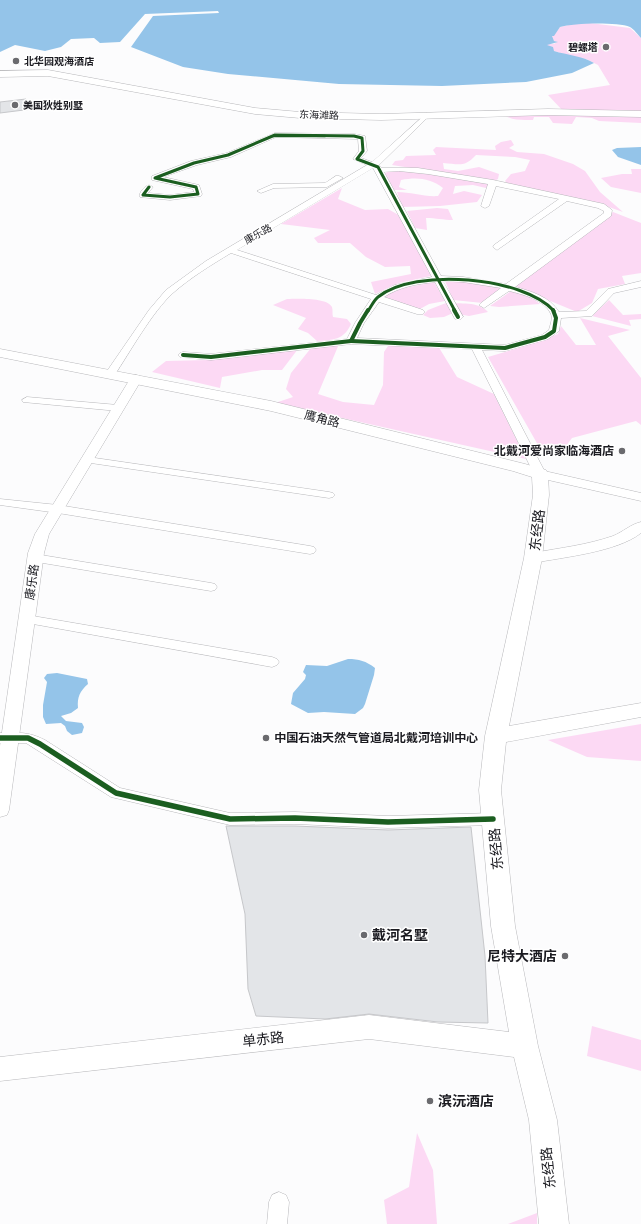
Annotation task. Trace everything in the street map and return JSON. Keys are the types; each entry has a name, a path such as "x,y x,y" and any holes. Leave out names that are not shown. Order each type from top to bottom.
{"main road":[{"name":"东海滩路","path":"0,74 48,73 248,109 292,114 381,116 548,112 641,114"},
{"name":"鹰角路","path":"0,353 271,406 519,467 540,474"},
{"name":"东经路","path":"540,474 541,495 533,558 496,736 490,790 503,926 525,1046 542,1120 554,1224"},
{"path":"496,736 641,710"},
{"name":"单赤路","path":"0,1069 369,1027 525,1046"}],"street":[{"name":"康乐路","path":"110,374 152,312 169,292 209,263 230,250 377,168 427,115"},
{"path":"149,187 143,195 184,197 198,194 196,187 155,178 194,163 228,155 275,135 354,136 362,138 363,151 357,159 356,166 309,197 284,211 294,214"},
{"path":"357,159 377,168 412,170 493,182 601,206 608,210 608,214 484,305"},
{"path":"377,168 458,317"},
{"path":"485,206 493,182"},
{"path":"261,191 273,186 327,185"},
{"path":"497,247 565,199"},
{"path":"230,250 420,312"},
{"path":"183,355 211,357 351,341 476,348 505,348 545,337 554,331 556,315 554,309 537,297 518,289 479,280 437,279 398,287 378,298 357,325 351,341"},
{"path":"556,315 589,314 611,292 641,284"},
{"path":"476,348 540,474"},
{"name":"康乐路","path":"0,810 5,738 27,619 35,558 42,534 136,379"},
{"path":"27,400 118,408"},
{"path":"88,460 329,495"},
{"name":"鹰角路","path":"540,474 641,497"},
{"path":"0,502 58,509 310,550"},
{"path":"533,558 601,545 635,532 641,526"},
{"path":"35,558 211,587"},
{"path":"27,619 272,662"},
{"path":"5,738 28,738 40,744 116,793 230,819 296,818 388,822 493,819"},
{"path":"277,1224 279,1202"}],"shaded area":[{"path":"590,23 630,28 641,38 641,114 564,112 548,95 610,85 598,65 586,59 573,57 554,51 545,44 554,44 557,42 554,41 551,36 554,35 560,27 573,24"},
{"path":"502,114 641,115 641,123 599,121 592,118 576,117 572,124 553,123 549,117 534,117 533,120 521,120 509,118"},
{"path":"511,140 514,145 509,148 517,152 544,154 573,164 585,171 600,192 623,212 603,205 509,185 505,181 511,174 525,171 530,160 515,157 476,155 465,164 443,163 444,169 458,171 479,167 499,174 498,179 494,181 392,165 395,161 403,160 406,156 436,155 433,150 436,147 496,150 495,146 501,142"},
{"path":"631,169 641,169 641,193 611,187 601,178 622,174 632,174"},
{"path":"393,170 411,171 489,184 486,188 473,185 455,186 453,194 464,191 482,195 477,202 440,206 402,207 397,192 438,196 443,188 428,180 412,179 401,180 399,187 407,190 394,190 385,173"},
{"path":"342,188 338,199 365,210 388,209 402,217 431,276 399,283 375,294 371,282 411,274 410,266 385,267 366,257 350,243 318,243 314,238 330,230 281,224"},
{"path":"437,208 448,209 453,220 426,218 427,230 415,228 407,211"},
{"path":"613,212 641,223 641,273 622,276 625,284 598,289 592,303 577,312 514,286"},
{"path":"445,281 463,281 503,287 483,303 453,300"},
{"path":"434,282 445,301 429,304 420,309 381,297 399,289"},
{"path":"511,291 529,296 540,304 499,307 490,306"},
{"path":"287,299 311,299 324,302 332,307 333,317 347,319 351,324 345,333 337,338 317,341 308,333 298,329 306,318 273,305"},
{"path":"609,300 623,315 641,314 641,319 629,320 631,326 592,316"},
{"path":"446,303 463,303 479,306 488,312 469,316 453,313 444,317 430,318 423,315 428,310"},
{"path":"580,318 630,330 608,336 641,378 641,425 636,421 572,438 566,446 538,445 488,357 558,334 561,326 576,345 596,345"},
{"path":"390,343 438,346 457,377 494,394 526,459 275,403 293,397 286,389 291,373 311,348 339,344 318,394 343,402 374,405 383,385 384,352"},
{"path":"298,349 282,370 262,370 222,377 220,388 152,372 166,361 207,360"},
{"path":"641,724 641,761 587,757 548,740"},
{"path":"592,1026 641,1040 641,1071 587,1056"},
{"path":"417,1133 433,1170 437,1224 387,1224 384,1200 409,1187"},
{"path":"537,1213 537,1224 508,1224"}],"water":[{"path":"0,0 641,0 641,38 630,27 624,25 595,24 560,27 554,36 552,36 554,41 558,42 547,45 553,47 554,51 580,57 594,63 572,73 526,82 442,86 339,84 228,74 183,67 131,47 153,16 219,13 218,11 145,14 120,42 100,43 94,38 71,39 61,47 45,51 15,45 0,52"},
{"path":"641,147 641,165 618,157 612,150 617,148"},
{"path":"348,659 362,661 375,668 363,708 355,714 324,712 308,713 291,704 293,693 305,679 306,675 303,672 306,665 327,666"},
{"path":"57,673 87,679 88,684 81,692 78,701 78,708 71,713 61,716 66,721 82,723 84,727 82,733 72,735 61,723 46,724 43,717 43,705 47,682 44,678 47,674"}],"building":[{"name":"美国狄姓别墅","path":"26,99 32,109 0,113 0,102"},
{"name":"戴河名墅","path":"226,826 295,826 388,830 471,827 485,956 488,1023 438,1022 369,1014 325,1019 256,1016 248,989 245,914"}],"cycle path":[{"path":"149,187 143,195 170,197 198,194 196,187 155,178 194,163 228,155 275,135 354,136 362,138 363,151 357,159 378,167 458,317"},
{"path":"183,355 211,357 351,341 505,348 545,337 554,331 556,315 546,303 534,296 518,290 481,282 436,279 414,282 391,289 378,297 360,323 351,341"},
{"path":"0,738 28,738 40,744 116,793 230,819 295,818 388,822 493,819"}],"place":[{"name":"碧螺塔","path":"606,47"},
{"name":"北华园观海酒店","path":"16,61"},
{"name":"美国狄姓别墅","path":"15,105"},
{"name":"北戴河爱尚家临海酒店","path":"622,451"},
{"name":"中国石油天然气管道局北戴河培训中心","path":"266,738"},
{"name":"戴河名墅","path":"364,935"},
{"name":"尼特大酒店","path":"565,956"},
{"name":"滨沅酒店","path":"430,1101"}]}
